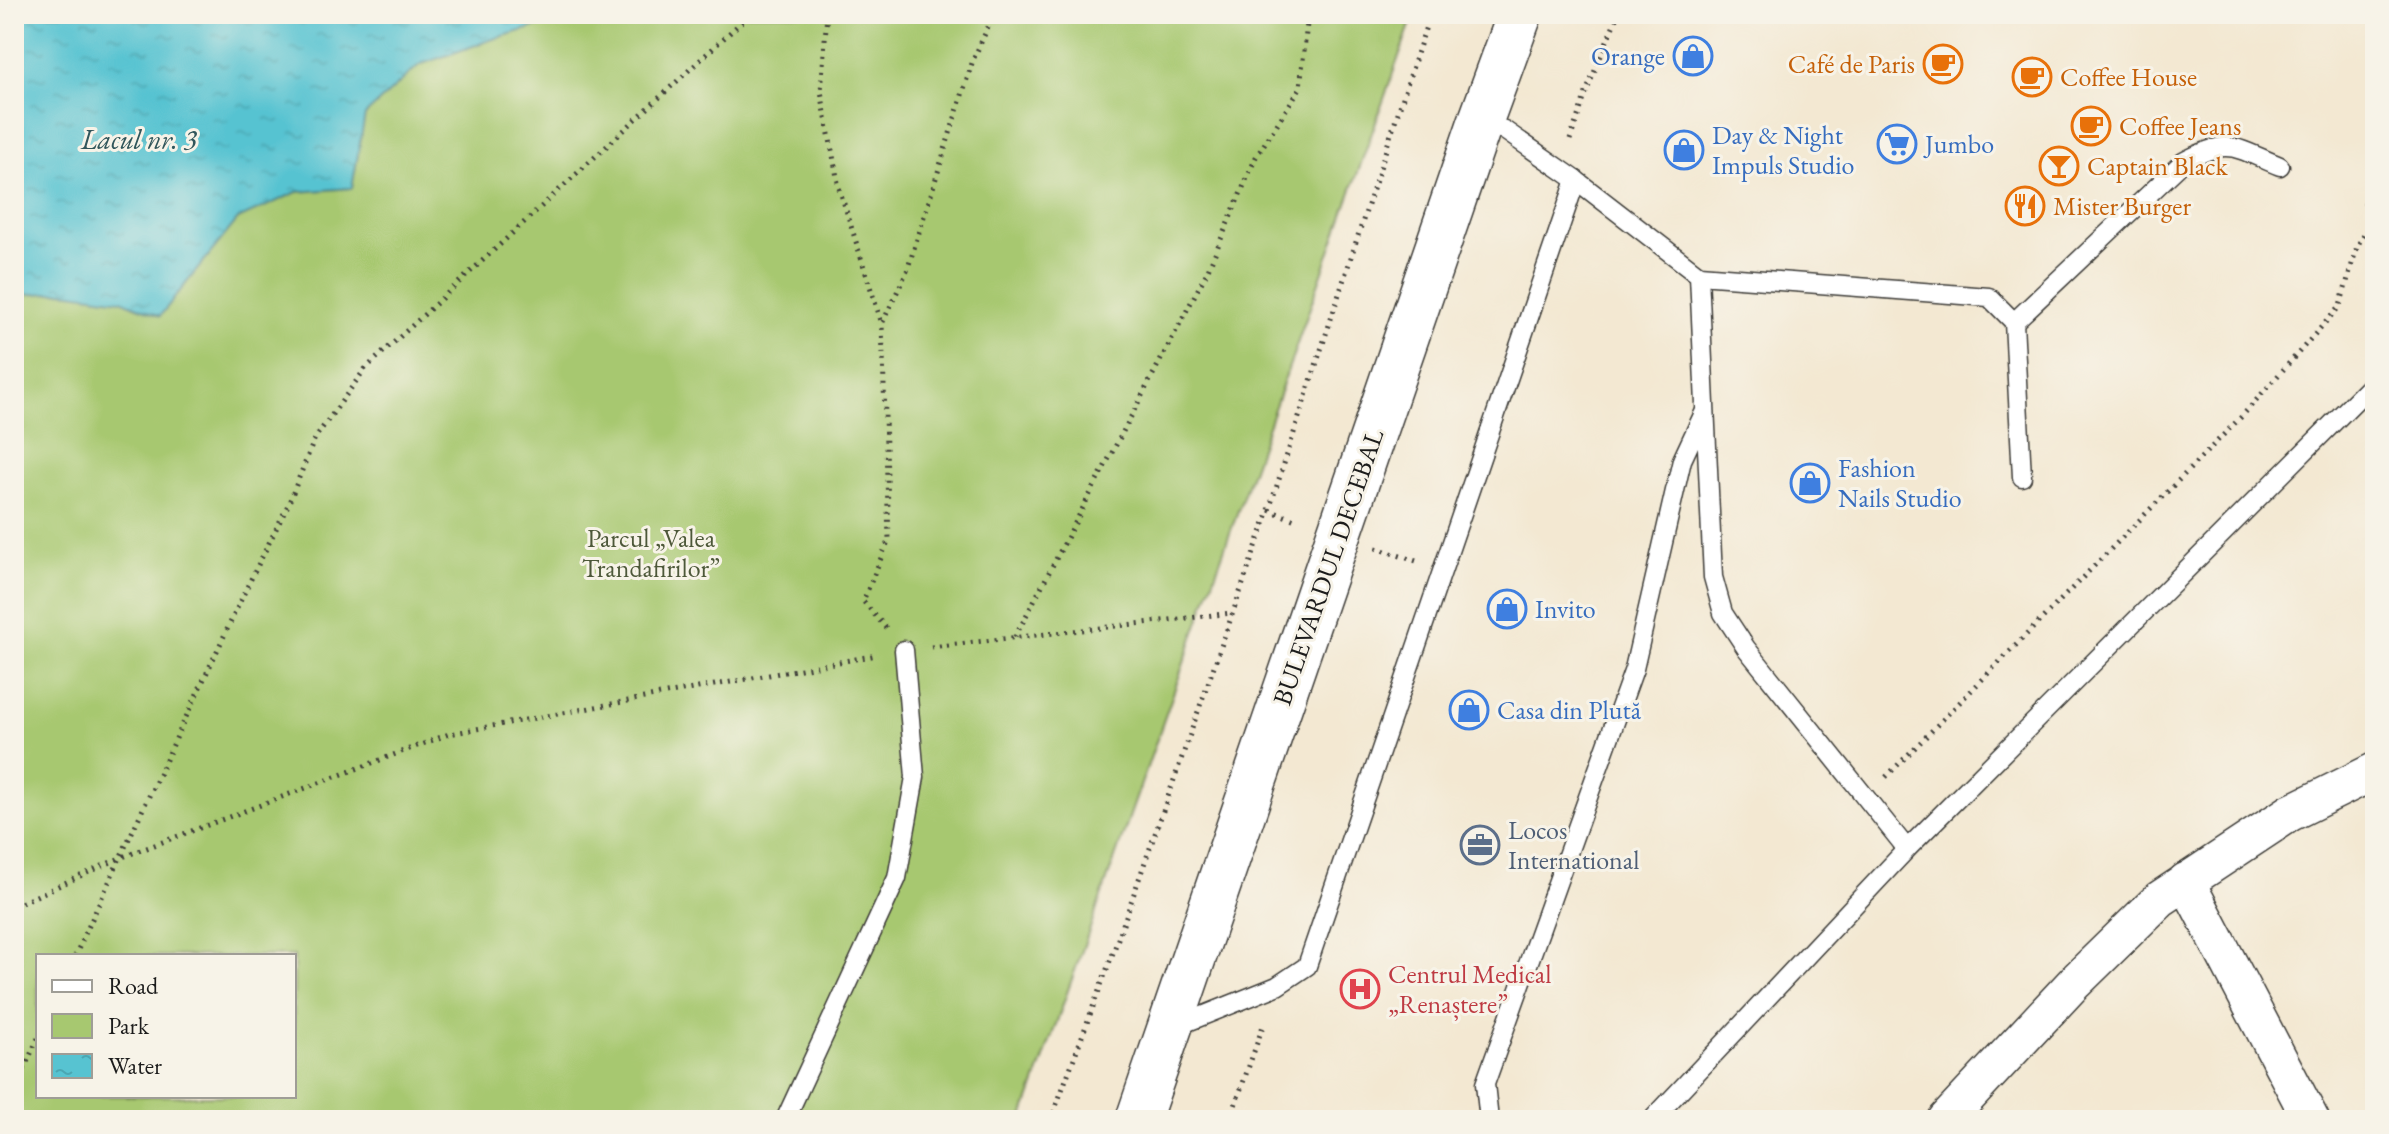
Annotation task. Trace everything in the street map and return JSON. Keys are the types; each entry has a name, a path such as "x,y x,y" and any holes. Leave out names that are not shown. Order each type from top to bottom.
{"main road":[{"name":"BULEVARDUL DECEBAL","path":"1138,1120 1520,14"}],"street":[{"path":"1946,1120 2127,929 2160,899 2290,813 2375,771"},
{"path":"2186,881 2311,1120"}],"lane":[{"path":"1480,123 1504,130 1576,180 1699,275 1989,297 2014,322 2022,477"},
{"path":"2014,322 2183,162 2207,149 2229,145 2280,166"},
{"path":"1169,1030 1277,986 1307,966 1576,180"},
{"path":"1699,275 1713,577 1723,613 1746,648 1907,849"},
{"path":"1652,1120 1907,849 2375,381"},
{"path":"1489,1120 1485,1084 1634,669 1682,460 1705,410"},
{"path":"785,1120 897,878 915,777 904,650"}],"path":[{"path":"76,954 288,505 315,438 365,369 750,14"},
{"path":"827,14 821,91 839,188 882,324 889,539 863,601 904,650"},
{"path":"882,324 907,271 973,60 994,14"},
{"path":"1051,1120 1274,495 1430,14"},
{"path":"1014,638 1207,272 1256,157 1300,88 1305,15"},
{"path":"1866,798 2242,416 2340,306 2357,247 2374,217 2365,205 2368,174 2375,165"},
{"path":"14,906 120,858 449,734 904,650 1232,613"},
{"path":"14,1091 36,1042"}],"green space":[{"name":"Parcul „Valea Trandafirilor”","path":"14,14 1414,14 1022,1120 14,1120"}],"water":[{"name":"Lacul nr. 3","path":"14,14 582,14 496,38 419,65 365,115 352,188 297,192 238,219 160,316 121,300 64,292 22,295 14,304"}],"place":[{"name":"Orange","path":"1693,56"},
{"name":"Café de Paris","path":"1943,64"},
{"name":"Coffee House","path":"2032,77"},
{"name":"Coffee Jeans","path":"2091,126"},
{"name":"Jumbo","path":"1897,144"},
{"name":"Day & Night Impuls Studio","path":"1684,150"},
{"name":"Captain Black","path":"2059,166"},
{"name":"Mister Burger","path":"2025,206"},
{"name":"Fashion Nails Studio","path":"1810,483"},
{"name":"Invito","path":"1507,609"},
{"name":"Casa din Plută","path":"1469,710"},
{"name":"Locos International","path":"1480,845"},
{"name":"Centrul Medical „Renaștere”","path":"1360,989"}]}
